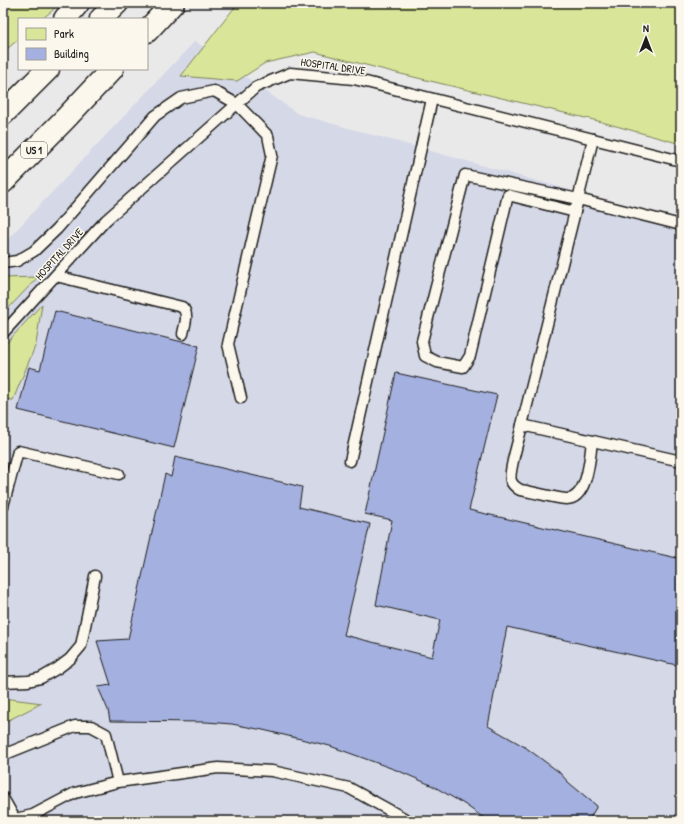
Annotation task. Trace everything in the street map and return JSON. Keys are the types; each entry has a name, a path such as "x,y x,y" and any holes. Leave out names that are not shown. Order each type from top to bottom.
{"highway":[{"path":"65,18 78,3"},
{"path":"102,18 117,3"},
{"path":"148,30 173,3"},
{"path":"18,98 24,70"},
{"path":"3,114 47,70"},
{"name":"US 1","path":"3,182 111,70"}],"lane":[{"name":"HOSPITAL DRIVE","path":"3,333 106,220 256,87 290,72 354,79 681,161"},
{"path":"3,263 17,261 34,251 57,229 155,116 181,98 214,91 237,104 268,136 272,155 228,344 240,398"},
{"path":"350,461 432,99"},
{"path":"592,441 585,479 582,489 576,496 567,499 520,490 514,486 510,479 593,139"},
{"path":"575,212 508,195 470,356 463,367 437,362 425,356 422,341 465,175 578,199 681,226"},
{"path":"56,276 182,307 187,315 183,334"},
{"path":"522,425 681,461"},
{"path":"3,506 18,451 119,474"},
{"path":"3,682 28,681 41,678 70,659 81,646 95,576"},
{"path":"3,755 75,726 91,726 106,734 118,782"},
{"path":"3,798 15,820 32,815 75,793 118,782 218,768 272,771 349,788 409,821"}],"shaded area":[{"path":"195,41 298,114 681,221 681,821 3,821 3,244"}],"green space":[{"path":"3,3 58,3 53,10 43,18 18,18 18,40 3,52"},
{"path":"238,3 681,3 681,144 598,121 315,52 265,63 237,81 181,76"},
{"path":"38,277 3,314 3,278"},
{"path":"42,304 36,344 13,400 3,399 3,347"},
{"path":"3,698 42,703 3,723"}],"building":[{"path":"55,311 199,346 174,448 18,410 29,367 40,370"},
{"path":"396,373 497,395 469,510 681,559 681,666 507,627 488,726 525,747 559,772 568,782 597,806 588,821 488,821 464,804 433,786 399,771 330,746 263,730 232,724 206,722 110,721 108,710 98,687 111,685 97,641 128,639 165,474 171,477 175,457 302,487 299,507 370,524 344,635 432,657 440,620 376,605 392,520 365,514"}]}
